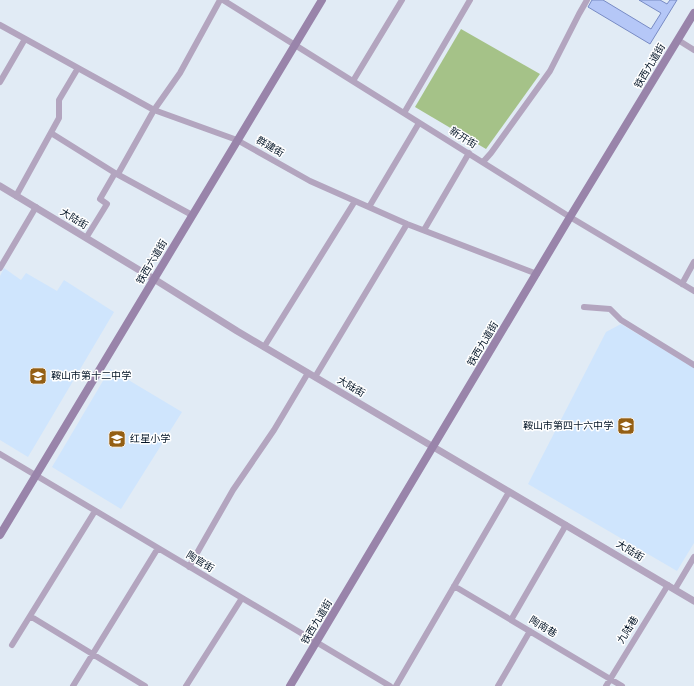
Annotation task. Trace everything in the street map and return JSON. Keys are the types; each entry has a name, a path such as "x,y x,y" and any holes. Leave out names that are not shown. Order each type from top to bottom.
{"main road":[{"name":"铁西六道街","path":"0,535 322,0"},
{"name":"铁西九道街","path":"290,686 570,217 694,13"}],"street":[{"name":"新开街","path":"222,0 570,217 694,291"},
{"path":"86,238 107,204 100,199 154,110 180,73 222,0"},
{"path":"353,81 402,0"},
{"path":"404,113 470,0"},
{"path":"482,162 492,153 550,71 578,14 587,0"},
{"name":"群建街","path":"0,25 154,110 237,140 310,181 407,224 537,274"},
{"path":"0,82 25,39"},
{"path":"678,40 694,50"},
{"path":"16,196 59,118 59,100 78,68"},
{"path":"369,207 419,122"},
{"path":"51,133 116,173 192,216"},
{"path":"424,230 469,153"},
{"name":"大陆街","path":"0,186 264,347 694,601"},
{"path":"264,347 355,201"},
{"path":"0,268 36,207"},
{"path":"189,567 233,490 312,375 407,224"},
{"path":"682,284 694,262"},
{"path":"584,307 610,309 620,320 694,365"},
{"name":"陶官街","path":"0,454 390,686"},
{"path":"396,686 509,492"},
{"path":"12,646 95,511"},
{"path":"511,620 566,525"},
{"path":"73,686 158,548"},
{"path":"675,589 694,557"},
{"name":"九陆巷","path":"606,686 668,585"},
{"name":"陶南巷","path":"454,586 622,686"},
{"path":"186,686 242,598"},
{"path":"30,616 145,686"},
{"path":"498,686 530,631"}],"shaded area":[{"name":"鞍山市第十二中学","path":"4,268 21,280 26,273 57,291 64,280 114,312 28,457 0,440 0,276"},
{"name":"鞍山市第四十六中学","path":"621,324 694,368 694,543 677,571 528,484 606,332"},
{"name":"红星小学","path":"110,369 182,412 121,509 52,467"}],"green space":[{"path":"461,29 540,74 486,149 415,107"}],"building":[{"path":"592,0 603,0 651,29 661,13 639,0 660,0 667,4 670,0 677,0 650,44 588,7"}],"place":[{"name":"鞍山市第十二中学","path":"38,376"},
{"name":"鞍山市第四十六中学","path":"626,426"},
{"name":"红星小学","path":"117,439"}]}
